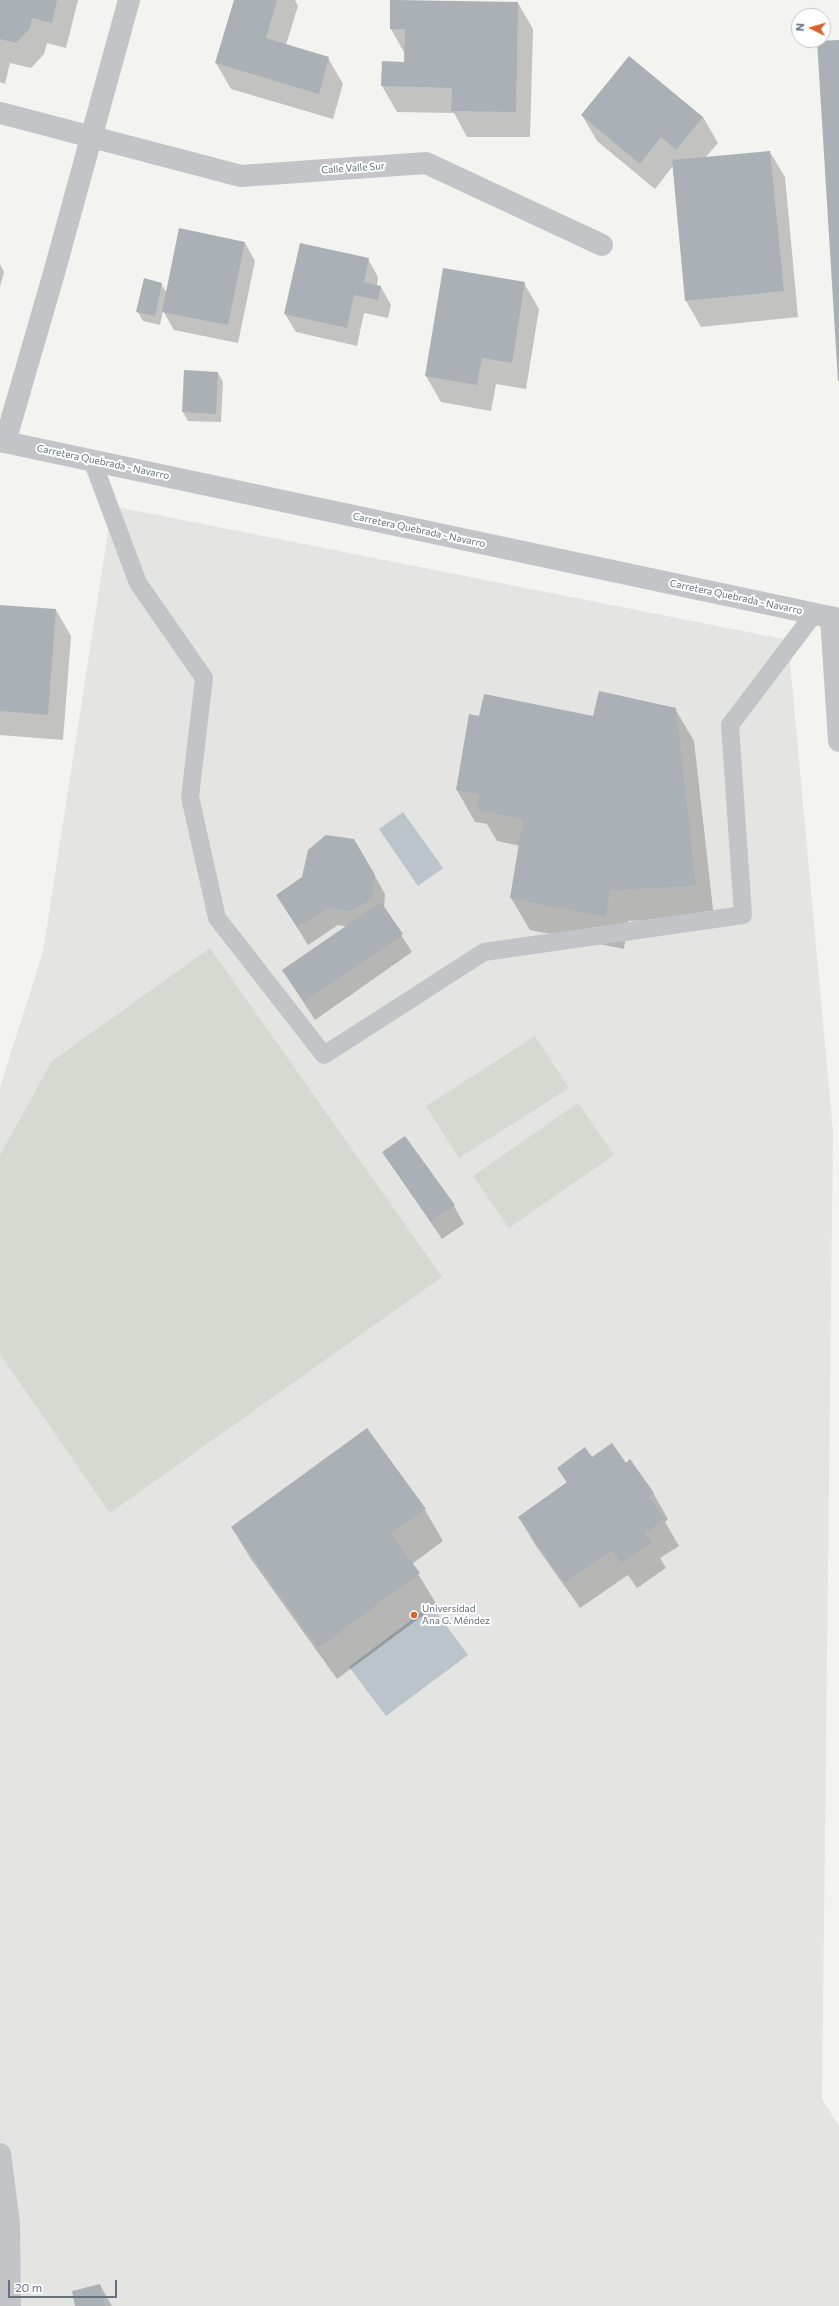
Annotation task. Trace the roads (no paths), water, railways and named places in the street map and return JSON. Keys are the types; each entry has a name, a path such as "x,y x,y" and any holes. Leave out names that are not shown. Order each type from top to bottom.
{"street":[{"path":"2,441 54,273 129,0"},
{"name":"Calle Valle Sur","path":"0,113 241,176 426,163 602,245"},
{"name":"Carretera Quebrada - Navarro","path":"2,441 828,617"},
{"path":"828,617 839,741"},
{"path":"0,2154 9,2224 10,2306"}],"lane":[{"path":"92,460 138,583 204,678 190,797 217,918 324,1055 484,952 743,915 730,725 828,617"}],"place":[{"name":"Universidad Ana G. Méndez","path":"414,1615"}]}
